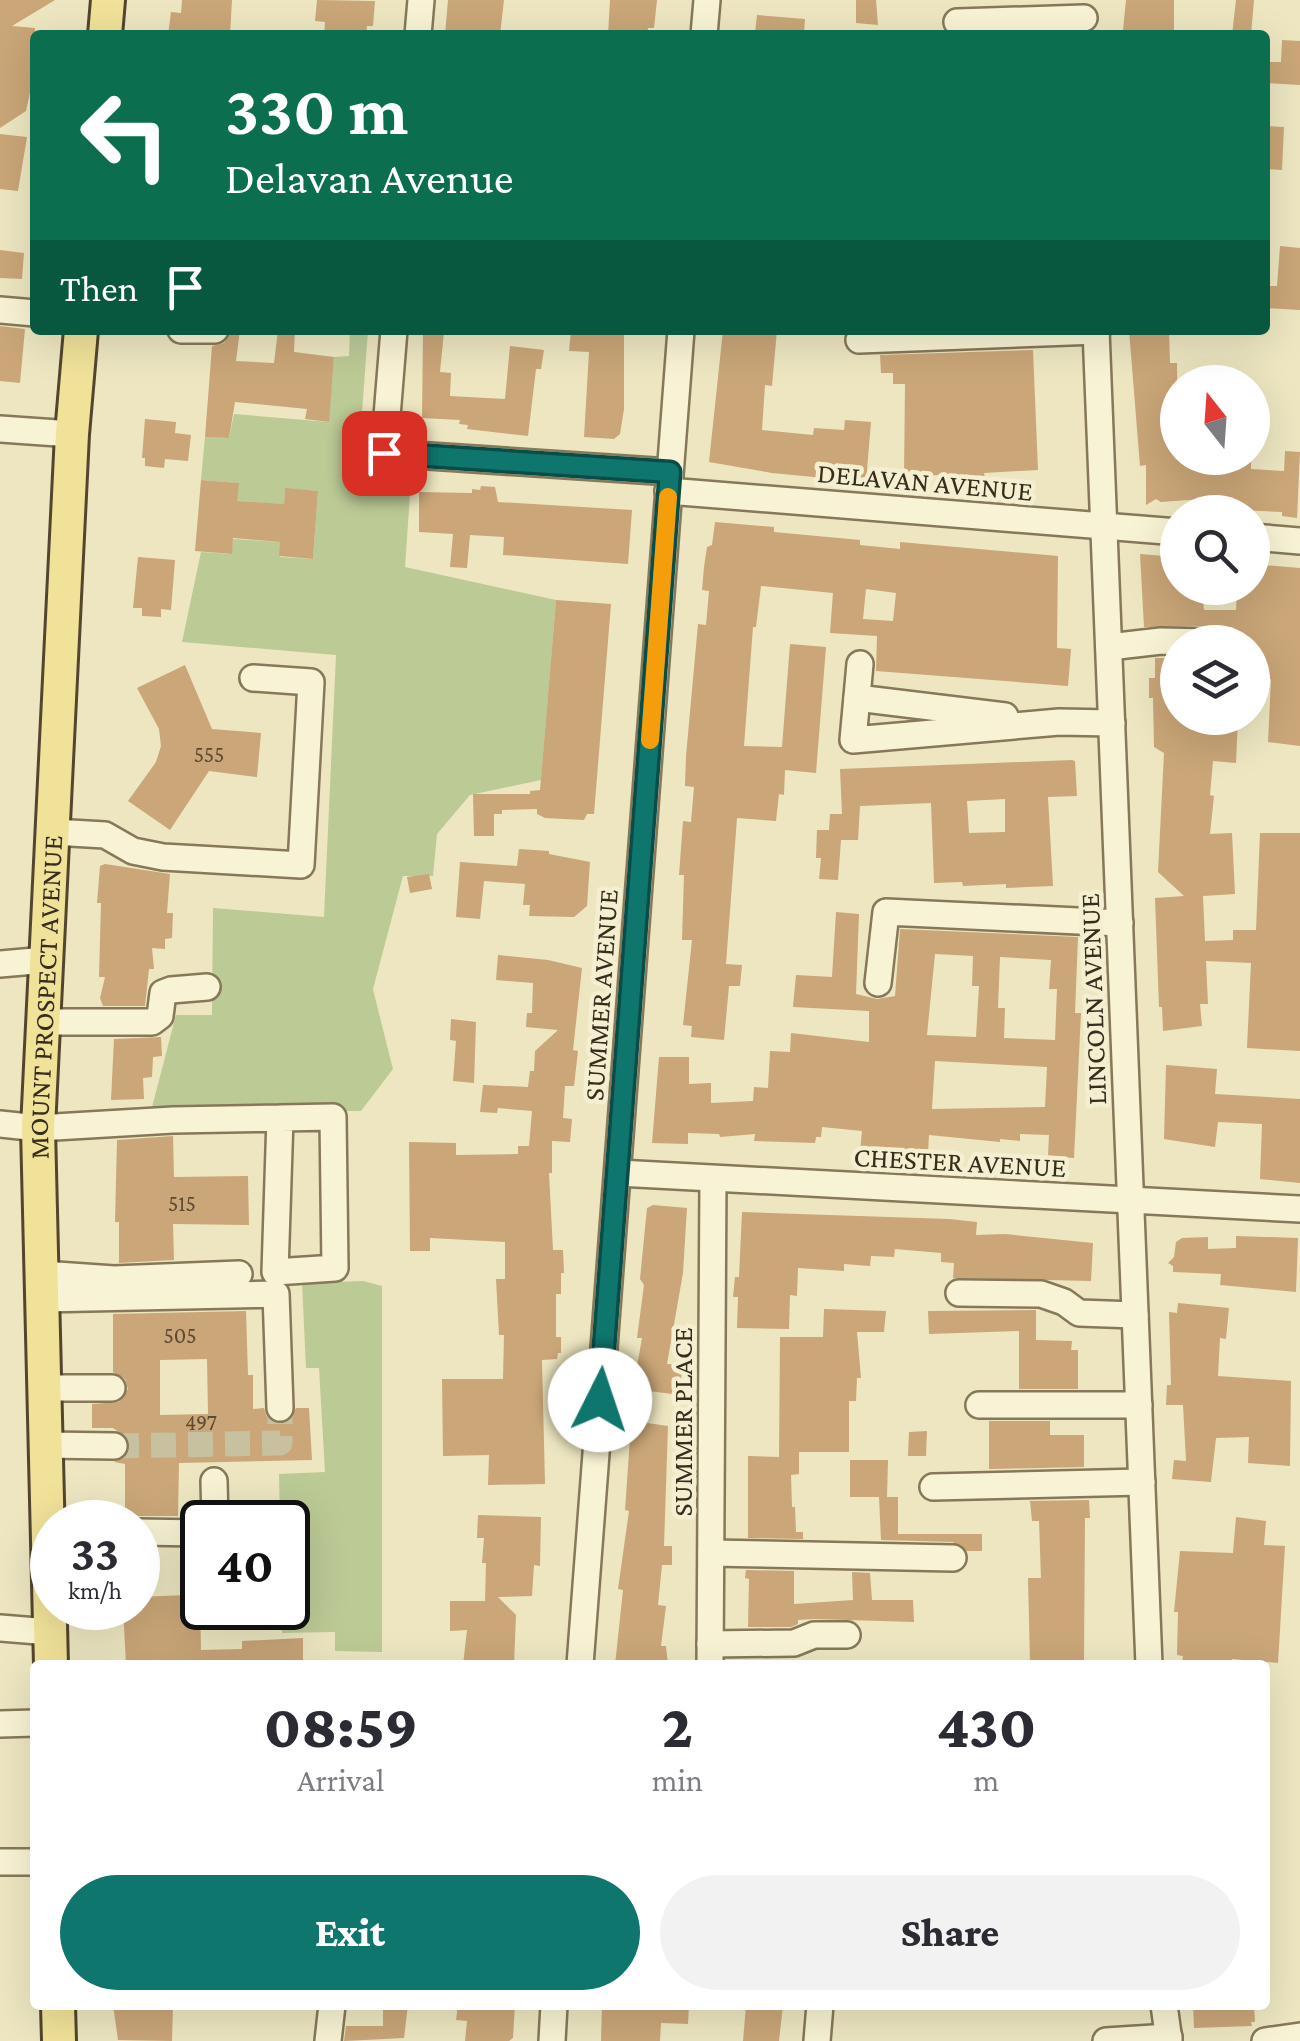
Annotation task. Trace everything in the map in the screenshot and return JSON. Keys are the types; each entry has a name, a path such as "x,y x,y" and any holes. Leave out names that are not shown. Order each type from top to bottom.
{"main road":[{"path":"105,30 108,0"},
{"name":"MOUNT PROSPECT AVENUE","path":"49,1500 38,1128 80,335"},
{"name":"MOUNT PROSPECT AVENUE","path":"50,1632 50,1660"},
{"path":"58,2010 59,2041"}],"street":[{"path":"418,30 420,0"},
{"path":"704,30 706,0"},
{"path":"957,22 1084,18"},
{"path":"0,310 30,313"},
{"name":"DELAVAN AVENUE","path":"394,335 384,453 1160,531"},
{"name":"SUMMER AVENUE","path":"580,1660 681,335"},
{"path":"859,340 978,335"},
{"name":"LINCOLN AVENUE","path":"1096,335 1149,1660"},
{"path":"0,428 72,434"},
{"path":"1270,539 1300,541"},
{"path":"1109,647 1160,641"},
{"path":"860,664 853,740 1059,722"},
{"path":"53,832 105,834 133,850 163,857 301,865 311,682 253,678"},
{"path":"857,698 1059,722 1112,723"},
{"path":"878,982 886,912 1120,923"},
{"path":"0,964 46,960"},
{"path":"44,1022 152,1022 160,1016 164,993 207,987"},
{"path":"0,1124 38,1128 280,1118 332,1117 335,1268 275,1272 280,1118"},
{"name":"CHESTER AVENUE","path":"618,1173 1300,1209"},
{"name":"SUMMER PLACE","path":"710,1654 713,1178"},
{"path":"42,1286 239,1274"},
{"path":"42,1286 276,1294 280,1408"},
{"path":"959,1293 1041,1294 1064,1302 1078,1313 1135,1315"},
{"path":"44,1388 112,1388"},
{"path":"979,1405 1139,1405"},
{"path":"46,1445 114,1446"},
{"path":"214,1480 214,1500"},
{"path":"933,1487 1142,1482"},
{"path":"711,1553 953,1558"},
{"path":"0,1628 50,1632"},
{"path":"710,1654 814,1636 847,1635"},
{"path":"0,1724 30,1724"},
{"path":"0,1862 30,1862"},
{"path":"328,2041 331,2010"},
{"path":"552,2041 554,2010"},
{"path":"817,2041 820,2010"},
{"path":"1106,2041 1169,2039 1165,2010"},
{"path":"1265,2041 1300,2036"}],"green space":[{"path":"350,335 368,335 360,441 411,480 405,567 556,600 541,780 470,795 437,834 433,876 403,876 373,989 393,1069 361,1111 151,1111 176,1015 212,1015 213,908 324,917 336,655 182,642 201,552 231,554 233,539 280,542 280,557 313,559 318,491 285,489 284,504 235,501 238,483 201,480 205,437 229,438 234,414 328,422 334,357 349,356"},
{"path":"363,1281 382,1286 382,1652 335,1651 335,1632 282,1633 310,1630 310,1500 280,1500 279,1474 325,1472 319,1368 306,1368 302,1283"}],"building":[{"path":"0,0 55,0 12,26 35,28 30,30 30,93 26,111 0,128"},
{"path":"182,0 232,0 230,30 169,30 171,12 181,13"},
{"path":"317,0 375,1 373,26 367,26 367,30 324,30 325,22 315,21"},
{"path":"448,0 504,0 501,30 445,30"},
{"path":"610,0 657,0 654,28 608,30"},
{"path":"856,0 876,0 878,25 856,23"},
{"path":"1126,0 1174,0 1174,30 1123,30"},
{"path":"1236,0 1254,0 1251,30 1233,30"},
{"path":"757,15 805,19 804,30 755,30"},
{"path":"1282,40 1300,41 1300,85 1270,83 1270,62 1281,62"},
{"path":"1270,126 1284,127 1282,170 1270,169"},
{"path":"0,134 27,137 18,191 0,189"},
{"path":"1280,246 1300,248 1300,310 1270,308 1270,286 1277,286"},
{"path":"0,250 24,253 22,279 0,278"},
{"path":"0,326 25,329 20,383 0,381"},
{"path":"228,335 239,335 236,361 274,363 277,335 295,335 294,352 334,357 329,422 305,419 307,409 235,402 229,438 205,437 212,346 224,343"},
{"path":"423,335 444,335 440,372 451,373 450,396 505,399 510,346 544,350 541,369 536,369 528,436 467,429 468,425 459,424 460,420 422,418"},
{"path":"571,335 624,335 624,409 620,434 614,439 584,437 589,352 569,351"},
{"path":"722,335 777,335 772,386 765,385 762,430 813,435 814,428 844,430 845,420 871,422 866,482 709,462"},
{"path":"1129,335 1169,335 1170,363 1177,365 1160,365 1160,475 1270,475 1270,470 1284,471 1285,451 1300,452 1297,518 1270,511 1270,495 1160,495 1160,501 1156,499 1146,505 1146,465 1140,466"},
{"path":"1033,350 1038,470 984,473 985,478 958,480 957,474 904,477 905,384 893,384 893,373 881,373 880,355"},
{"path":"145,419 176,422 175,433 191,435 188,461 165,459 164,468 145,466"},
{"path":"201,480 239,483 237,501 284,504 285,488 318,491 313,559 279,556 280,542 233,538 232,554 195,551"},
{"path":"481,486 495,487 498,502 632,510 628,564 503,555 504,537 470,535 467,568 450,567 453,534 419,532 419,492 472,493 472,489 480,490"},
{"path":"715,522 774,527 774,532 860,540 860,545 900,549 900,542 1058,556 1057,648 1071,649 1068,686 876,671 877,636 830,633 833,593 761,586 753,627 744,746 782,747 790,644 826,647 816,773 785,770 784,795 779,794 776,821 737,818 726,964 742,965 740,986 729,986 724,1040 691,1037 692,1026 683,1025 692,940 682,940 684,875 679,875 683,821 691,822 694,787 685,786 686,756 698,624 706,625 709,591 702,590 704,567 707,547 712,545","holes":["866,589 896,593 893,621 863,619"]},
{"path":"1140,554 1160,556 1160,605 1204,605 1204,610 1270,605 1270,566 1300,568 1300,746 1268,742 1270,625 1144,627"},
{"path":"138,557 175,560 171,610 161,609 161,617 142,616 142,608 133,608"},
{"path":"556,600 611,604 594,814 587,814 584,820 545,818 537,814 537,809 502,810 502,814 494,814 494,836 474,836 473,794 530,794 540,790"},
{"path":"1155,658 1160,658 1160,735 1237,735 1236,763 1213,761 1210,795 1214,796 1210,834 1232,833 1235,894 1203,896 1205,941 1233,940 1233,930 1256,930 1260,833 1300,833 1300,1051 1247,1048 1251,963 1206,961 1208,1004 1200,1004 1202,1026 1163,1031 1155,898 1184,896 1158,872 1164,753 1154,747 1149,678 1155,678"},
{"path":"185,665 212,729 261,733 257,777 209,771 170,830 128,801 156,762 161,746 159,729 137,688"},
{"path":"1075,761 1077,796 1048,797 1053,886 1006,888 1006,884 934,883 931,803 860,806 858,840 841,840 838,880 819,879 817,830 829,830 830,814 842,814 840,769","holes":["1005,799 1005,832 969,833 967,801"]},
{"path":"519,849 549,851 590,862 587,906 574,917 529,916 530,905 523,905 525,884 484,881 480,919 456,917 460,862 517,866"},
{"path":"100,866 170,874 167,913 173,913 172,938 165,939 165,949 152,948 154,969 149,969 145,1006 103,1006 100,998 105,977 99,977 101,903 97,903"},
{"path":"429,874 432,889 410,893 407,877"},
{"path":"836,912 859,914 856,994 877,999 895,996 900,929 1078,937 1075,1013 1081,1013 1074,1158 1048,1156 1049,1135 1020,1134 1020,1141 1000,1142 929,1135 928,1153 860,1152 862,1131 822,1127 821,1137 816,1137 815,1143 754,1141 755,1134 720,1137 688,1133 688,1144 652,1143 659,1057 689,1057 689,1084 711,1083 711,1103 753,1101 754,1087 768,1088 770,1051 790,1052 791,1033 869,1042 869,1011 793,1007 796,975 832,977","holes":["935,954 973,956 972,986 979,986 976,1037 927,1035","1000,957 1051,960 1049,989 1057,989 1055,1040 1004,1038 1005,1008 998,1008","935,1061 1047,1067 1045,1107 932,1109"]},
{"path":"498,955 582,968 573,1050 578,1051 574,1086 565,1086 563,1118 572,1119 570,1142 552,1141 549,1173 553,1250 563,1250 564,1273 561,1294 556,1294 556,1337 561,1337 561,1353 557,1359 542,1360 545,1484 488,1485 489,1455 443,1456 442,1379 503,1379 504,1335 499,1335 496,1279 505,1279 505,1242 430,1238 430,1251 410,1251 409,1142 456,1143 456,1155 518,1154 518,1146 529,1146 532,1111 498,1108 497,1113 480,1112 483,1085 528,1087 535,1051 558,1030 526,1027 527,1013 532,1013 533,983 496,980"},
{"path":"451,1019 476,1022 474,1083 453,1081 456,1041 450,1040"},
{"path":"161,1037 162,1056 153,1057 152,1077 143,1078 144,1099 111,1100 114,1039"},
{"path":"1166,1065 1217,1069 1215,1094 1300,1099 1300,1183 1260,1179 1262,1124 1218,1122 1215,1147 1164,1139"},
{"path":"173,1136 174,1177 248,1176 249,1225 173,1224 174,1260 119,1263 119,1222 115,1222 117,1140"},
{"path":"647,1208 687,1208 683,1273 667,1364 682,1365 680,1395 633,1389 642,1338 637,1338"},
{"path":"742,1212 949,1219 977,1222 976,1235 1093,1243 1091,1281 953,1278 954,1263 941,1262 941,1253 895,1249 894,1257 871,1256 870,1266 844,1264 844,1271 798,1268 797,1296 790,1295 789,1329 737,1328 738,1297 733,1297 735,1277 739,1277"},
{"path":"1236,1236 1298,1238 1296,1292 1220,1285 1221,1274 1173,1272 1168,1263 1174,1257 1176,1242 1182,1238 1208,1237 1208,1249 1236,1248"},
{"path":"1178,1303 1229,1308 1226,1339 1220,1338 1218,1376 1291,1381 1290,1466 1248,1463 1249,1437 1216,1438 1211,1482 1172,1479 1174,1460 1186,1461 1183,1405 1166,1405 1167,1385 1171,1385 1169,1312 1177,1313"},
{"path":"824,1309 886,1311 884,1332 857,1332 861,1378 857,1378 856,1401 849,1401 849,1452 799,1452 799,1474 791,1475 792,1507 796,1532 803,1532 803,1539 748,1538 748,1456 779,1457 780,1337 823,1337"},
{"path":"1036,1310 1036,1340 1072,1341 1071,1350 1078,1350 1078,1389 1019,1389 1019,1331 929,1334 928,1311"},
{"path":"246,1311 253,1409 264,1408 267,1417 280,1424 289,1421 296,1408 309,1408 312,1460 179,1463 178,1516 160,1516 160,1500 125,1500 125,1464 114,1462 127,1455 129,1439 113,1428 92,1428 92,1404 119,1402 128,1389 125,1379 113,1372 113,1314","holes":["207,1359 208,1414 160,1415 160,1360"]},
{"path":"637,1411 647,1423 668,1426 664,1546 672,1546 672,1565 662,1565 658,1605 666,1606 661,1646 666,1646 667,1660 616,1660 623,1590 618,1589 629,1511 625,1510 630,1438 635,1437"},
{"path":"989,1421 1050,1421 1050,1435 1084,1435 1084,1467 989,1469"},
{"path":"927,1431 926,1456 908,1456 909,1432"},
{"path":"850,1460 888,1460 887,1497 898,1497 898,1534 982,1534 982,1551 967,1551 953,1542 881,1540 879,1497 850,1497"},
{"path":"1089,1500 1090,1518 1085,1518 1084,1660 1030,1660 1028,1578 1041,1578 1039,1521 1032,1521 1030,1501"},
{"path":"478,1515 541,1517 540,1566 534,1565 532,1596 498,1597 516,1615 514,1660 464,1660 467,1630 450,1631 450,1601 485,1601 484,1538 477,1538"},
{"path":"1236,1517 1266,1521 1264,1545 1285,1546 1278,1663 1183,1660 1183,1656 1177,1655 1178,1612 1174,1612 1180,1551 1233,1553"},
{"path":"746,1570 794,1571 794,1604 853,1600 852,1572 870,1573 872,1600 913,1600 914,1622 814,1619 798,1620 791,1627 748,1627"},
{"path":"180,1595 180,1630 201,1630 201,1650 242,1649 242,1641 303,1638 303,1660 126,1660 124,1630 160,1630 160,1596"},
{"path":"114,2010 173,2010 172,2041 118,2040"},
{"path":"383,2010 407,2010 404,2038 344,2041 346,2026 383,2026"},
{"path":"457,2010 515,2010 513,2038 465,2041 467,2021 456,2020"},
{"path":"602,2010 689,2010 688,2024 661,2023 660,2041 601,2041"},
{"path":"746,2010 782,2010 779,2041 743,2041"},
{"path":"1193,2010 1254,2010 1252,2026 1194,2028"}],"tunnel":[{"path":"114,1446 280,1443 280,1408"}],"slow traffic":[{"path":"650,740 668,497"}],"route":[{"path":"384,453 670,472 600,1400"}]}
